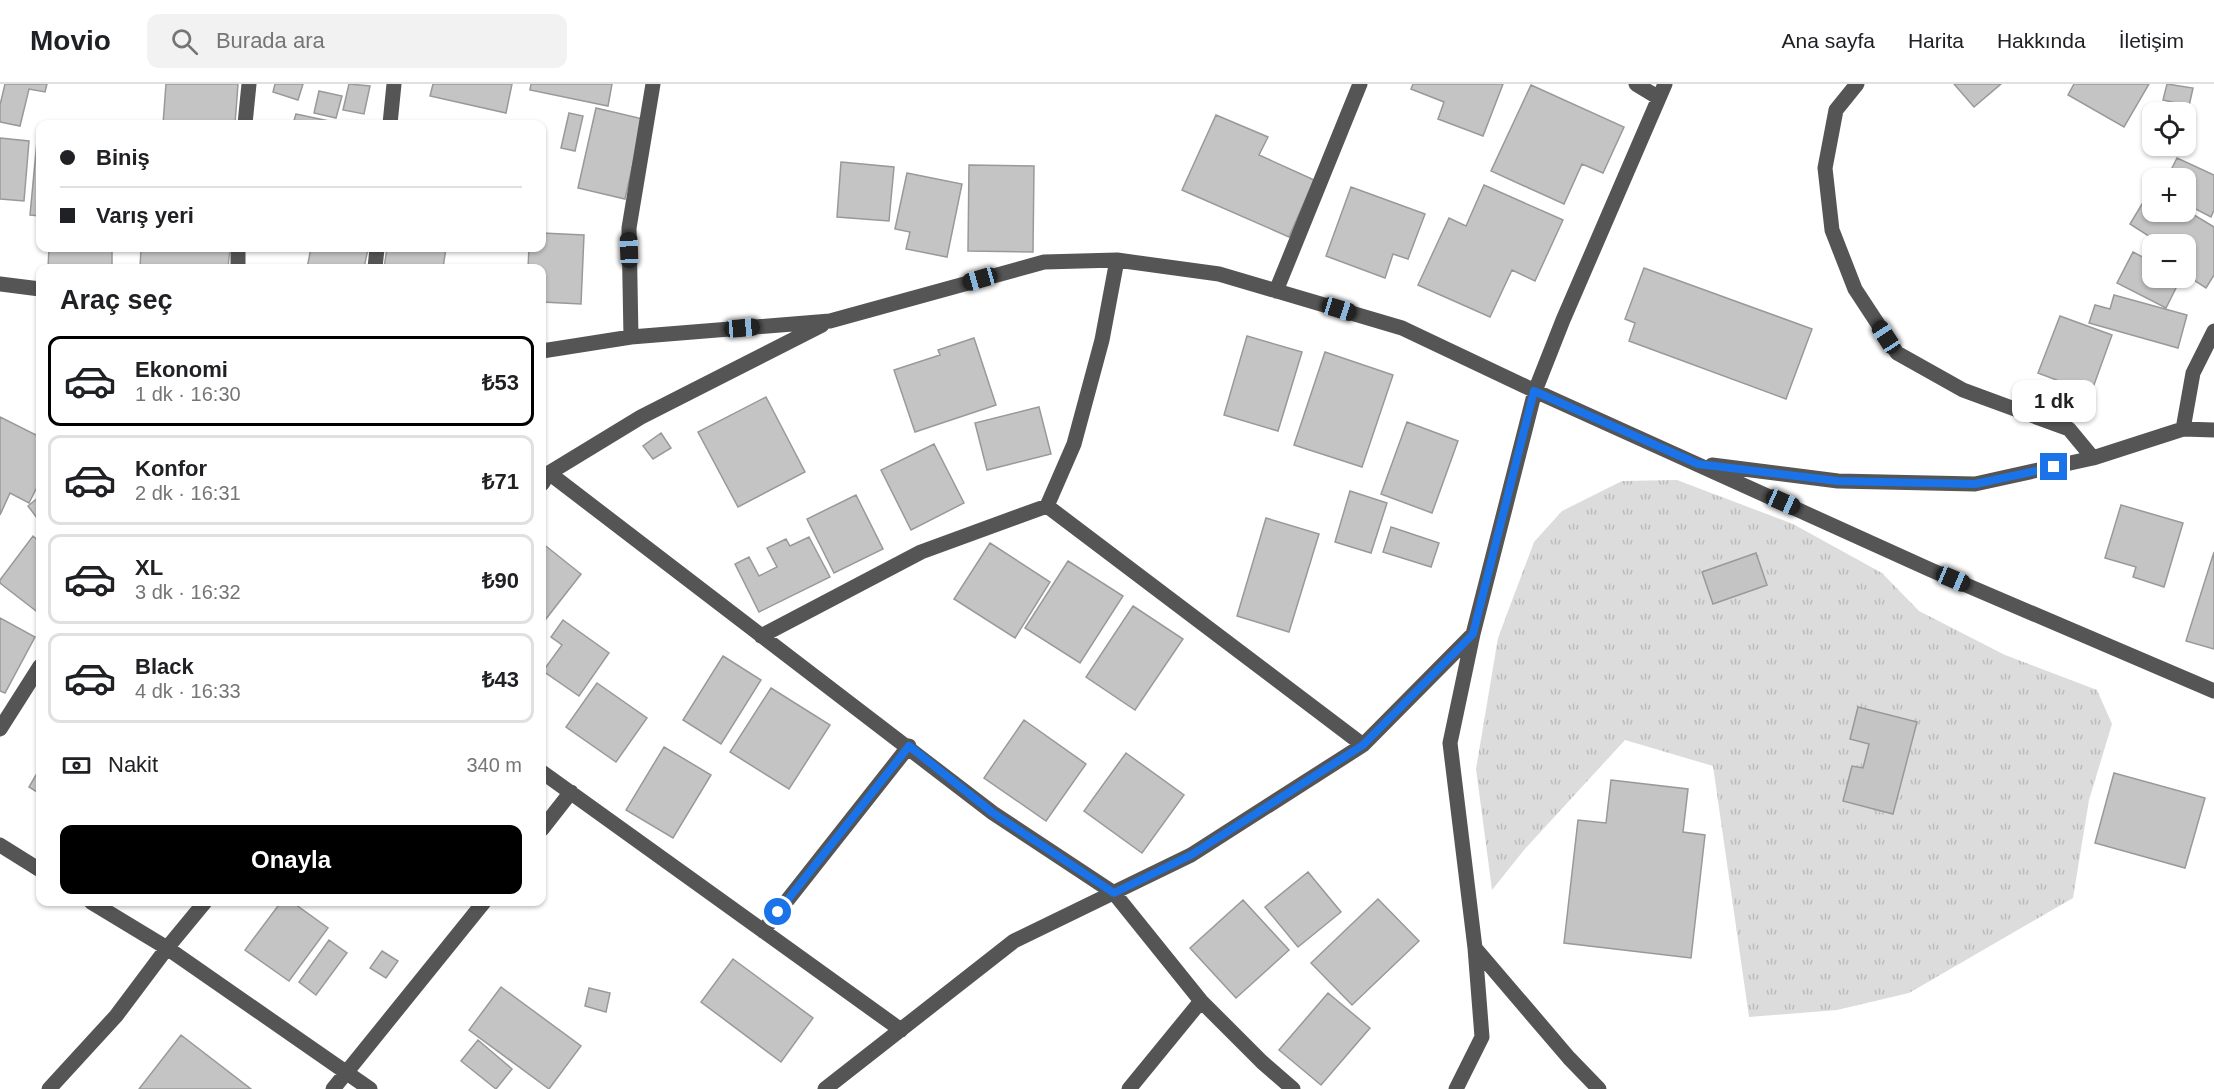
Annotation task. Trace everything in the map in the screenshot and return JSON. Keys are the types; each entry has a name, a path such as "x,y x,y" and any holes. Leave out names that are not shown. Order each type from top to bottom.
{"street":[{"path":"245,120 249,84"},
{"path":"390,120 394,84"},
{"path":"631,337 629,228 653,84"},
{"path":"1276,291 1360,84"},
{"path":"1456,1089 1482,1037 1475,948 1450,743 1473,634 1534,391 1567,309 1662,91 1636,84"},
{"path":"1857,84 1836,110 1826,168 1832,230 1855,289 1897,353 1963,390 2069,429 2093,458"},
{"path":"546,350 631,337 830,321 1044,262 1118,260 1219,274 1402,328 1534,391 1931,570 2214,691"},
{"path":"761,636 921,552 1047,506 1074,444 1102,340 1118,260"},
{"path":"0,284 36,288"},
{"path":"546,477 641,417 830,321"},
{"path":"2183,429 2193,373 2214,331"},
{"path":"1698,464 1838,481 1975,484 2093,458 2183,429 2214,430"},
{"path":"546,479 909,746 993,813 1114,893 1201,1001 1262,1062 1293,1089"},
{"path":"1047,506 1363,745"},
{"path":"825,1089 1014,941 1191,855 1363,745 1473,634"},
{"path":"0,729 36,672"},
{"path":"763,931 909,746"},
{"path":"546,775 901,1030"},
{"path":"546,824 571,792"},
{"path":"0,845 36,868"},
{"path":"98,906 167,948 370,1089"},
{"path":"49,1089 116,1016 202,906"},
{"path":"333,1089 481,906"},
{"path":"1475,948 1569,1058 1599,1089"},
{"path":"1129,1089 1201,1001"}],"green space":[{"path":"1677,480 1793,524 1882,573 1919,611 2005,655 2097,690 2112,724 2089,800 2073,898 1909,993 1837,1010 1749,1017 1713,766 1625,740 1524,850 1492,890 1476,769 1498,638 1534,542 1562,511 1622,481"}],"building":[{"path":"5,84 47,84 45,92 29,89 20,126 0,122 0,105"},
{"path":"166,84 238,84 235,120 163,120"},
{"path":"275,84 303,84 298,100 273,92"},
{"path":"349,84 370,86 364,114 343,110"},
{"path":"433,84 512,84 506,113 430,96"},
{"path":"531,84 612,84 608,106 530,90"},
{"path":"1413,84 1503,84 1483,136 1438,119 1444,102 1411,89"},
{"path":"1954,84 2001,84 1974,107"},
{"path":"2074,84 2149,84 2124,127 2068,95"},
{"path":"2167,84 2193,88 2190,102 2163,100"},
{"path":"1531,85 1624,127 1603,173 1582,164 1564,204 1491,171"},
{"path":"319,91 342,96 336,118 314,113"},
{"path":"596,108 643,119 625,199 578,188"},
{"path":"569,113 583,116 575,151 561,148"},
{"path":"296,114 324,120 294,120"},
{"path":"1216,115 1268,137 1259,155 1314,180 1289,237 1182,190"},
{"path":"0,138 29,141 24,201 0,199"},
{"path":"36,152 36,216 30,215"},
{"path":"2177,158 2214,175 2214,210 2211,217 2196,209 2196,168 2172,168"},
{"path":"841,162 894,167 889,221 837,217"},
{"path":"969,165 1034,166 1033,252 968,251"},
{"path":"907,173 962,184 947,257 906,249 910,232 895,229"},
{"path":"1484,185 1563,220 1535,281 1512,270 1490,317 1418,285 1449,218 1466,226"},
{"path":"1351,187 1425,214 1408,259 1393,254 1385,278 1326,256"},
{"path":"2142,204 2142,222 2196,222 2196,216 2214,227 2214,275 2206,288 2196,282 2196,234 2146,234 2130,224"},
{"path":"546,233 584,235 581,304 546,302 546,264 528,264 529,252 546,252"},
{"path":"49,252 112,252 112,264 48,264"},
{"path":"141,252 230,252 228,264 140,264"},
{"path":"310,252 367,252 365,264 308,264"},
{"path":"386,252 445,252 444,264 385,264"},
{"path":"2133,252 2142,257 2142,288 2176,288 2166,308 2117,283"},
{"path":"1644,268 1812,329 1786,399 1629,341 1635,323 1625,319"},
{"path":"2114,295 2187,315 2178,348 2089,323 2095,305 2110,309"},
{"path":"2060,316 2112,335 2091,393 2038,373"},
{"path":"1247,336 1302,352 1278,431 1224,415"},
{"path":"974,338 996,405 915,432 894,370 940,355 938,350"},
{"path":"1325,352 1393,375 1362,467 1294,445"},
{"path":"766,397 805,472 738,507 698,432"},
{"path":"1039,407 1051,454 987,470 975,423"},
{"path":"0,417 36,435 36,489 29,503 10,493 0,515"},
{"path":"1407,422 1458,441 1432,513 1381,494"},
{"path":"661,433 671,448 653,459 643,446"},
{"path":"934,444 964,503 911,530 881,470"},
{"path":"1350,491 1387,503 1371,553 1335,542"},
{"path":"856,495 883,549 834,573 807,519"},
{"path":"36,499 36,517 28,506"},
{"path":"2121,505 2183,523 2164,587 2133,577 2136,567 2105,558"},
{"path":"1266,518 1319,534 1289,632 1237,616"},
{"path":"1391,527 1439,543 1431,567 1383,552"},
{"path":"33,536 36,539 36,611 0,583"},
{"path":"809,537 830,577 759,612 735,564 749,557 759,576 777,567 767,548 786,539 790,546"},
{"path":"990,543 1050,582 1015,638 954,599"},
{"path":"546,546 581,574 546,619"},
{"path":"2214,552 2214,649 2186,641"},
{"path":"1756,553 1767,585 1713,604 1702,572"},
{"path":"1068,561 1123,596 1080,663 1025,628"},
{"path":"1133,606 1183,639 1135,710 1086,677"},
{"path":"0,618 35,637 5,693 0,691"},
{"path":"563,620 609,653 579,696 546,673 546,667 562,645 551,637"},
{"path":"723,656 761,680 721,744 683,720"},
{"path":"597,683 647,718 616,762 566,727"},
{"path":"771,688 830,725 789,789 730,752"},
{"path":"1858,707 1917,722 1893,814 1843,801 1852,766 1863,768 1869,744 1850,739"},
{"path":"1024,720 1086,764 1046,821 984,778"},
{"path":"664,747 711,775 673,838 626,810"},
{"path":"1126,753 1184,795 1142,853 1084,811"},
{"path":"2114,773 2205,798 2185,868 2095,843"},
{"path":"36,775 36,791 29,787"},
{"path":"1611,780 1688,789 1683,832 1705,835 1691,958 1564,943 1578,820 1606,823"},
{"path":"1308,872 1341,912 1298,947 1265,907"},
{"path":"1378,899 1419,941 1352,1005 1311,963"},
{"path":"1243,900 1289,950 1236,998 1190,948"},
{"path":"278,906 298,906 328,928 289,981 245,950"},
{"path":"329,940 347,953 316,995 299,982"},
{"path":"382,951 398,961 386,978 370,968"},
{"path":"733,959 813,1018 781,1062 701,1002"},
{"path":"501,987 581,1046 549,1089 469,1030"},
{"path":"589,988 610,993 606,1012 585,1006"},
{"path":"1328,993 1370,1028 1321,1085 1279,1050"},
{"path":"181,1035 251,1089 139,1089"},
{"path":"478,1040 512,1069 496,1089 461,1061"}],"route":[{"path":"778,912 909,746 993,813 1114,893 1191,855 1363,745 1473,634 1534,391 1698,464 1838,481 1975,484 2054,467"}]}
